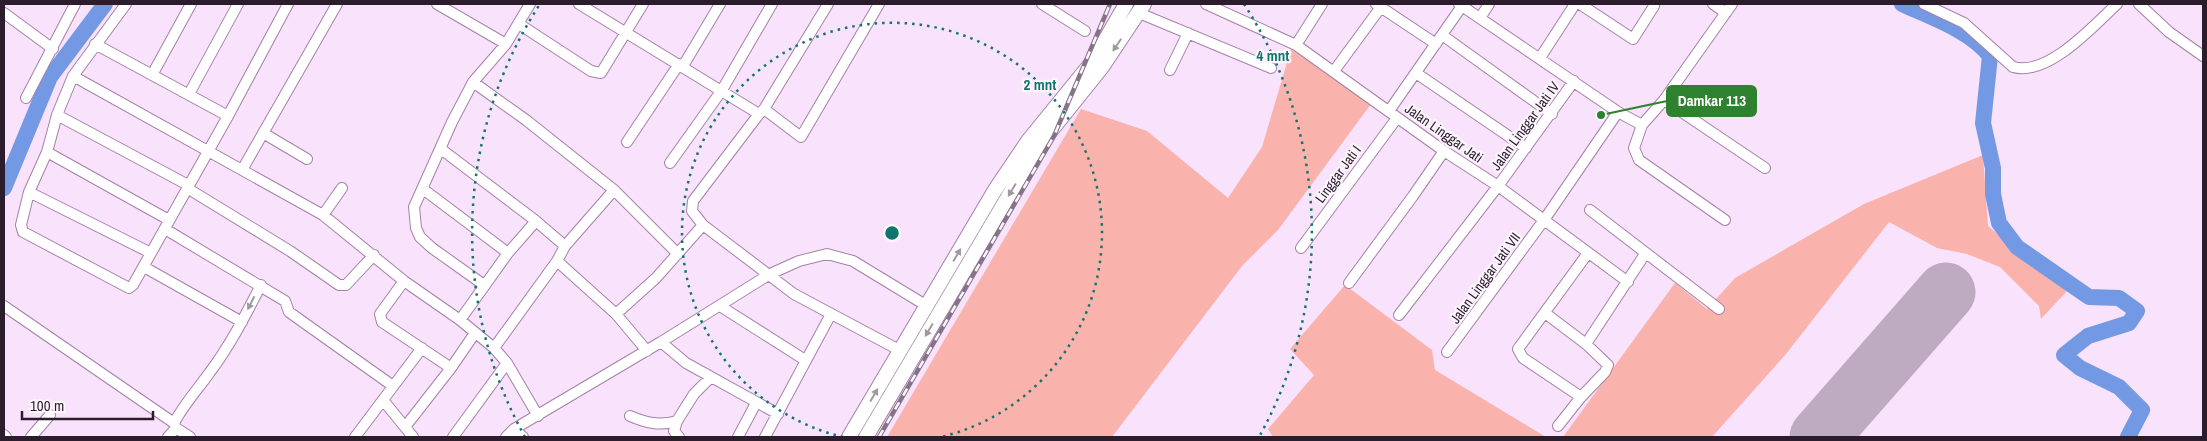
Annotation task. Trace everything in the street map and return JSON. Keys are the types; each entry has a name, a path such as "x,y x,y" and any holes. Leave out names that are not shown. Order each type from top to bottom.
{"highway":[{"path":"866,437 1033,144 1093,61 1126,4"},
{"path":"849,437 995,190 1033,144 1102,67 1142,8"}],"street":[{"path":"26,98 75,4"},
{"path":"126,4 73,76 57,115 47,152 29,192 21,225 23,232 126,288 133,285 152,253 288,4"},
{"path":"152,75 191,4"},
{"path":"189,94 238,4"},
{"path":"242,170 337,4"},
{"path":"437,4 506,44"},
{"path":"484,285 432,248 420,237 416,228 414,207 452,122 473,82 506,44 530,4"},
{"path":"519,24 597,73 604,69 643,4"},
{"path":"627,142 681,65 720,4"},
{"path":"670,163 722,90 772,4"},
{"path":"828,4 761,111 693,201 692,211 703,225 794,294 901,351"},
{"path":"585,5 801,137 879,4"},
{"path":"1042,4 1086,31"},
{"name":"Jalan Linggar Jati","path":"1206,4 1296,45 1444,151 1498,186 1628,282"},
{"path":"1296,45 1322,4"},
{"path":"1480,18 1489,4"},
{"path":"1540,58 1575,4"},
{"path":"1580,4 1633,40 1654,6"},
{"path":"1713,4 1726,13"},
{"path":"1725,220 1639,160 1634,148 1642,125 1664,100 1732,4"},
{"path":"1924,4 1964,23 2013,66 2023,69 2046,63 2058,56 2118,4"},
{"path":"2139,4 2170,32 2203,56"},
{"path":"1389,111 1436,44 1460,5 1618,112 1642,125"},
{"path":"1334,71 1383,6 1436,44"},
{"path":"1142,8 1188,33 1271,68"},
{"path":"4,13 53,49"},
{"path":"1170,70 1188,33"},
{"path":"1442,35 1552,114"},
{"path":"96,44 228,116"},
{"path":"1416,73 1526,148"},
{"path":"73,76 322,215 404,281 460,320 494,348 507,363 538,416"},
{"name":"Jalan Linggar Jati IV","path":"1399,315 1552,114 1574,81"},
{"path":"473,82 526,120 614,190 678,254"},
{"path":"1664,100 1765,168"},
{"name":"Jalan Linggar Jati VII","path":"1447,352 1544,220 1618,112"},
{"path":"57,115 188,187 290,251 339,285 346,285 374,255"},
{"name":"Linggar Jati I","path":"1301,248 1397,118"},
{"path":"263,132 307,159"},
{"path":"441,149 536,221 565,246"},
{"path":"1348,283 1444,151"},
{"path":"47,152 167,225 284,300 289,312 393,386"},
{"path":"322,215 342,188"},
{"path":"423,189 508,253"},
{"path":"494,348 557,261 565,246 614,190"},
{"path":"29,192 152,253"},
{"path":"1590,210 1645,254 1720,309"},
{"path":"460,320 508,253 536,221"},
{"path":"616,314 656,278 703,225"},
{"path":"1581,397 1523,358 1518,352 1518,347 1588,253"},
{"path":"506,437 514,429 647,351 770,274 799,261 827,254 853,261 927,306"},
{"path":"1586,344 1645,254"},
{"path":"557,261 616,314 647,351"},
{"path":"144,267 242,322"},
{"path":"404,281 380,314 382,322 451,368"},
{"path":"168,437 182,408 211,371 242,322 261,285"},
{"path":"4,306 190,437"},
{"path":"720,306 805,360"},
{"path":"1545,313 1606,360 1608,366 1558,426"},
{"path":"765,437 831,314"},
{"path":"405,426 451,368 475,333"},
{"path":"661,342 686,363 778,414"},
{"path":"355,437 422,348"},
{"path":"453,437 507,363"},
{"path":"679,437 674,431 677,421 694,394 711,377"},
{"path":"383,400 413,437"},
{"path":"738,437 756,403"},
{"path":"31,437 50,415"},
{"path":"630,416 642,422 664,425 677,421"},
{"path":"514,429 523,437"}],"shaded area":[{"path":"1291,49 1371,104 1278,230 1242,266 1112,437 887,437 1081,109 1147,131 1228,198 1262,147"},
{"path":"1983,155 1988,226 2067,291 2041,319 2039,306 2000,267 1967,254 1937,248 1889,222 1786,354 1712,437 1563,437 1675,283 1707,309 1735,278 1864,204"},
{"path":"1345,285 1432,350 1435,370 1546,437 1273,437 1268,429 1314,375 1290,349"}],"waterway":[{"path":"4,188 50,77 105,4"},
{"path":"1902,4 1961,32 1972,39 1990,56 1983,123 1993,168 1993,194 1999,223 2017,247 2089,297 2119,298 2137,311 2129,323 2088,336 2064,355 2080,368 2119,387 2142,410 2128,437"}],"runway":[{"path":"1819,437 1946,292"}],"railway":[{"path":"879,437 1054,136 1110,4"}],"place":[{"name":"Damkar 113","path":"1601,115"}]}
